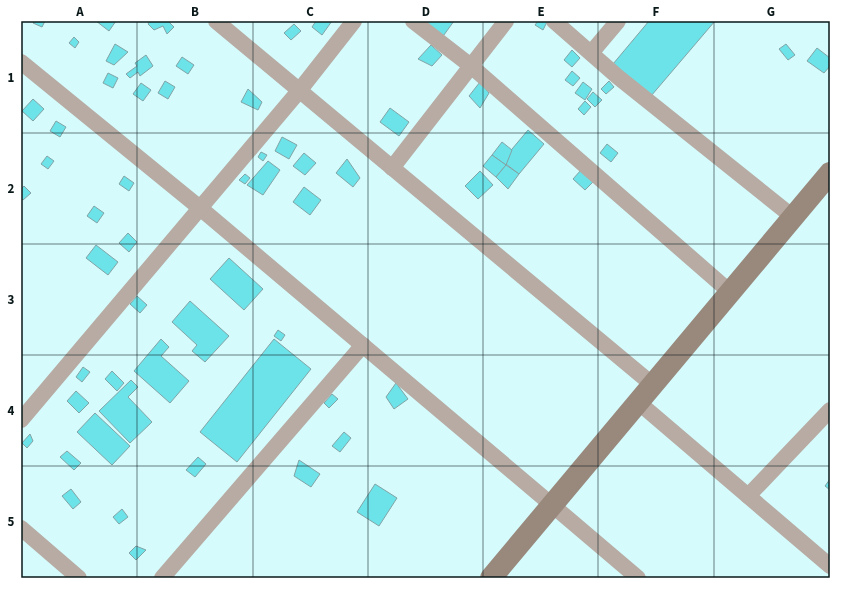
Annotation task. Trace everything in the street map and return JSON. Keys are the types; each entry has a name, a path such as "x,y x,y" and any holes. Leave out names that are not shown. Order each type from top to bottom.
{"street":[{"path":"216,21 653,385"},
{"path":"21,420 299,90 354,21"},
{"path":"413,21 471,66 730,292"},
{"path":"392,168 506,21"},
{"path":"554,21 618,77 793,217"},
{"path":"592,53 618,21"},
{"path":"21,62 200,208 638,578"},
{"path":"491,578 830,173"},
{"path":"162,578 363,345"},
{"path":"638,402 830,566"},
{"path":"748,496 830,410"},
{"path":"21,528 79,578"}],"building":[{"path":"34,21 45,21 42,27 33,23"},
{"path":"96,21 116,21 109,31"},
{"path":"150,21 168,21 174,27 167,34 163,26 154,30 148,24"},
{"path":"316,21 332,21 322,35 312,27"},
{"path":"418,21 454,21 441,39"},
{"path":"538,21 547,22 543,30 535,25"},
{"path":"649,21 715,21 651,96 613,64"},
{"path":"294,24 301,31 291,40 284,33"},
{"path":"74,37 79,42 75,48 69,43"},
{"path":"115,44 128,52 114,65 106,61"},
{"path":"786,44 795,55 788,60 779,49"},
{"path":"431,45 442,55 432,66 418,59"},
{"path":"817,48 830,58 830,66 824,73 807,61"},
{"path":"572,50 580,58 572,67 564,60"},
{"path":"146,55 153,66 140,76 138,72 130,78 126,74 137,66 135,63"},
{"path":"182,57 194,65 188,74 176,66"},
{"path":"572,71 580,78 573,86 565,80"},
{"path":"108,73 118,78 113,88 103,83"},
{"path":"165,81 175,87 168,99 158,93"},
{"path":"609,81 614,87 606,94 601,89"},
{"path":"480,82 489,93 480,108 469,96"},
{"path":"583,82 592,89 585,100 575,93"},
{"path":"141,83 151,90 143,101 133,94"},
{"path":"248,89 262,102 258,110 241,102"},
{"path":"593,92 602,100 595,107 587,99"},
{"path":"33,99 44,109 33,121 22,111"},
{"path":"585,101 591,107 584,115 578,109"},
{"path":"390,108 409,122 399,136 380,122"},
{"path":"56,121 66,127 60,137 50,131"},
{"path":"528,130 544,144 519,174 502,161"},
{"path":"282,137 297,145 289,159 275,151"},
{"path":"502,142 512,150 506,165 492,155"},
{"path":"607,144 618,153 611,162 600,153"},
{"path":"261,152 267,155 263,161 258,157"},
{"path":"304,153 316,163 305,175 293,166"},
{"path":"492,155 506,165 496,177 483,166"},
{"path":"47,156 54,161 48,169 41,164"},
{"path":"347,159 360,178 353,187 336,173"},
{"path":"268,161 280,170 263,195 247,185"},
{"path":"506,165 519,174 508,189 496,177"},
{"path":"581,170 593,182 585,190 573,179"},
{"path":"480,171 493,185 478,199 465,186"},
{"path":"245,174 250,178 245,184 239,180"},
{"path":"124,176 134,183 129,191 119,184"},
{"path":"24,186 31,193 23,200 21,198 21,189"},
{"path":"304,187 321,200 310,215 293,202"},
{"path":"94,206 104,213 97,223 87,216"},
{"path":"128,233 137,242 129,252 119,243"},
{"path":"96,245 118,262 108,275 86,258"},
{"path":"229,258 263,289 244,310 210,279"},
{"path":"137,296 147,305 140,313 130,304"},
{"path":"190,301 229,336 205,362 192,351 197,345 172,322"},
{"path":"278,330 285,335 281,341 274,336"},
{"path":"161,339 169,347 161,356 189,381 170,403 134,371"},
{"path":"274,339 311,369 237,462 200,432"},
{"path":"83,367 90,372 82,382 76,377"},
{"path":"112,371 124,383 117,391 105,379"},
{"path":"131,380 138,387 128,397 152,422 130,443 99,411"},
{"path":"396,383 408,399 394,409 386,397"},
{"path":"76,391 89,403 79,413 67,401"},
{"path":"332,394 338,399 329,408 324,403"},
{"path":"95,413 130,446 112,465 77,432"},
{"path":"344,432 351,438 340,452 332,446"},
{"path":"30,434 33,441 27,448 22,443"},
{"path":"67,451 81,463 74,470 60,457"},
{"path":"198,457 206,464 195,477 186,470"},
{"path":"299,460 320,474 311,487 294,476"},
{"path":"830,479 830,490 825,486"},
{"path":"375,484 397,498 379,526 357,512"},
{"path":"71,489 81,502 73,509 62,496"},
{"path":"122,509 128,517 119,524 113,517"},
{"path":"136,546 146,550 136,560 129,553"}]}
